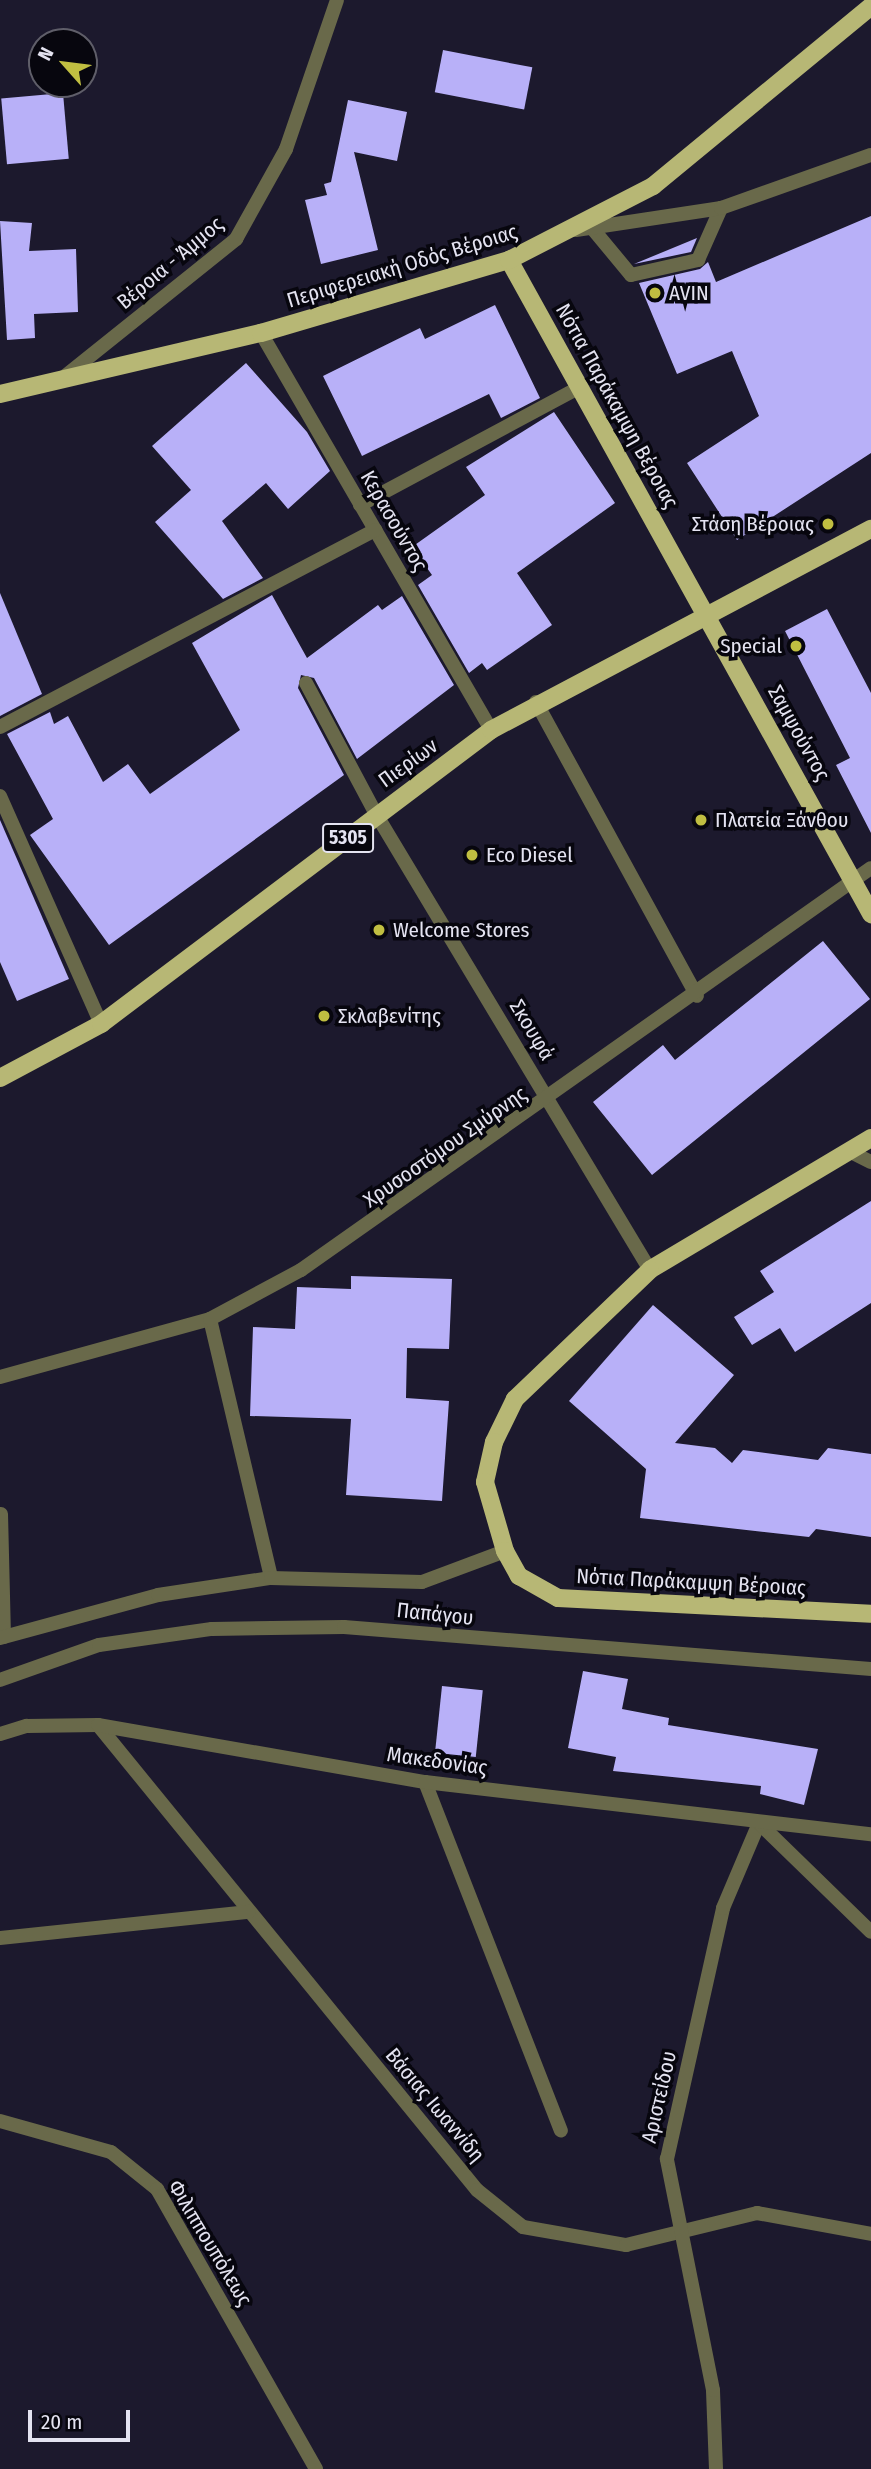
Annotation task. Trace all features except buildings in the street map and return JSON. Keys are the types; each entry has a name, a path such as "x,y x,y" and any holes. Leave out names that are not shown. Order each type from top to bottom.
{"main road":[{"name":"Περιφερειακή Οδός Βέροιας","path":"0,394 261,333 509,260 584,229 698,152 871,6"},
{"name":"Νότια Παράκαμψη Βέροιας","path":"509,260 705,612"},
{"name":"Πιερίων","path":"0,1077 101,1024 278,895 376,814 491,730 536,702 705,612 871,529"},
{"name":"Σαμψούντος","path":"705,612 871,914"},
{"name":"Νότια Παράκαμψη Βέροιας","path":"871,1138 853,1153 650,1270 540,1370 502,1422 485,1482 505,1551 519,1576 558,1598 871,1614"}],"street":[{"name":"Βέροια - Άμμος","path":"62,379 236,239 286,149 337,0"},
{"path":"584,229 721,208 871,155"},
{"path":"584,229 631,275 698,260 721,208"},
{"name":"Κερασούντος","path":"261,333 491,730"},
{"path":"360,505 580,387"},
{"path":"0,727 376,530"},
{"name":"Σκουφά","path":"306,683 376,814 650,1270"},
{"path":"536,702 697,996"},
{"path":"0,796 101,1024"},
{"name":"Χρυσοστόμου Σμύρνης","path":"0,1377 210,1319 312,1264 697,996 871,868"},
{"path":"853,1153 871,1161"},
{"path":"210,1319 271,1578"},
{"path":"1,1514 2,1637"},
{"name":"Παπάγου","path":"2,1637 158,1595 271,1578 422,1582 505,1551"},
{"name":"Παπάγου","path":"0,1679 99,1645 212,1629 344,1627 871,1670"},
{"name":"Μακεδονίας","path":"0,1734 27,1726 98,1725 425,1782 871,1834"},
{"name":"Βάσιας Ιωαννίδη","path":"98,1725 477,2190 523,2227 626,2245 684,2235 757,2213 871,2234"},
{"path":"425,1782 561,2130"},
{"path":"759,1823 871,1932"},
{"name":"Αριστείδου","path":"716,2469 713,2390 667,2159 723,1908 759,1823"},
{"path":"0,1938 249,1912"},
{"name":"Φιλιππουπόλεως","path":"0,2121 111,2152 157,2189 316,2469"}],"place":[{"name":"AVIN","path":"655,293"},
{"name":"Στάση Βέροιας","path":"828,524"},
{"name":"Special","path":"796,646"},
{"name":"Πλατεία Ξάνθου","path":"701,820"},
{"name":"Eco Diesel","path":"472,855"},
{"name":"Welcome Stores","path":"379,930"},
{"name":"Σκλαβενίτης","path":"324,1016"}]}
